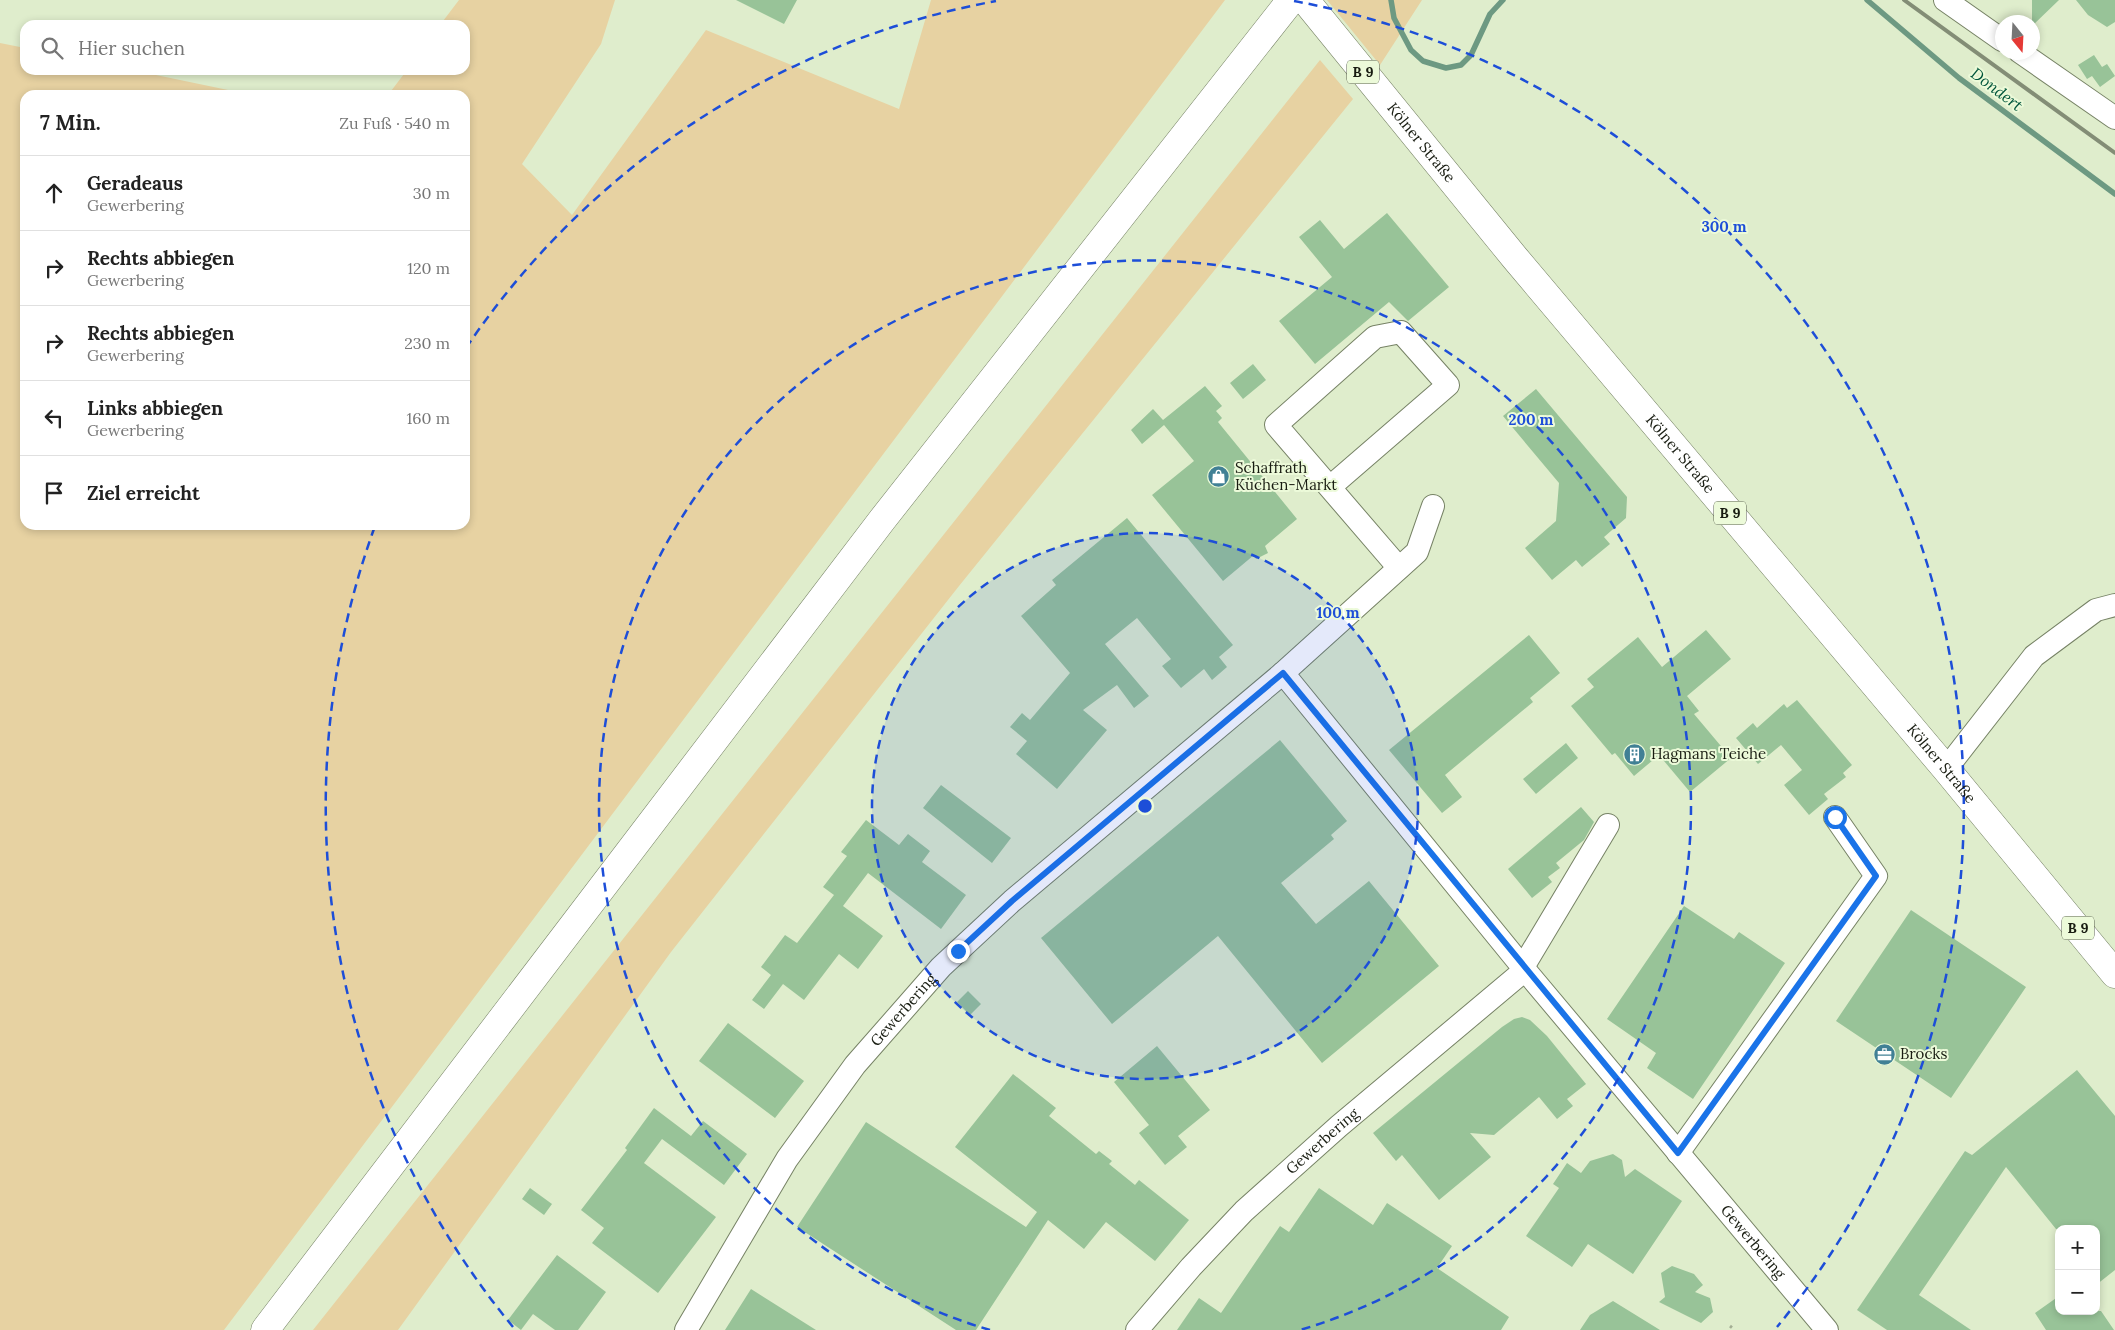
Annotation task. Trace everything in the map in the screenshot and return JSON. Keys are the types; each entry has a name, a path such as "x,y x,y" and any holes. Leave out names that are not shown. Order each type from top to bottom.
{"main road":[{"path":"265,1330 882,520 1291,0"},
{"name":"Kölner Straße","path":"1305,0 1520,263 1946,769 2115,974"}],"street":[{"path":"1945,0 1995,35"},
{"path":"2032,60 2115,118"},
{"path":"1330,487 1448,385 1401,332 1375,337 1276,425 1399,568"},
{"name":"Gewerbering","path":"686,1330 787,1159 855,1065 941,967 1012,901 1283,673 1417,552 1433,506"},
{"path":"1946,769 2034,656 2096,610 2115,604"},
{"name":"Gewerbering","path":"1283,673 1524,969 1827,1330"},
{"path":"1678,1153 1876,876 1835,817"},
{"path":"1524,969 1608,825"},
{"name":"Gewerbering","path":"1137,1330 1191,1267 1244,1211 1339,1126 1524,969"}],"path":[{"path":"1730,1326 1735,1330"}],"shaded area":[{"path":"459,0 615,0 601,44 522,164 572,215 706,30 899,109 931,0 1225,0 224,1330 0,1330 0,43 20,47 20,75 156,75 228,90 20,90 20,530 470,530 470,90 392,90 403,75 470,75 470,20 444,20"},
{"path":"1327,0 1422,0 1380,65"},
{"path":"1320,60 1353,99 959,586 671,952 398,1330 313,1330"}],"building":[{"path":"736,0 797,0 784,24"},
{"path":"2032,0 2059,0 2040,18 2040,15 2032,15"},
{"path":"2076,0 2115,0 2115,22 2107,27 2088,15"},
{"path":"2094,55 2102,67 2107,64 2115,76 2100,87 2092,76 2087,79 2078,65"},
{"path":"1387,213 1449,287 1408,321 1389,302 1315,364 1279,321 1332,277 1299,237 1320,220 1344,249"},
{"path":"1253,364 1266,380 1243,399 1230,383"},
{"name":"Schaffrath Küchen-Markt","path":"1205,386 1222,406 1216,411 1222,418 1218,422 1297,519 1265,546 1268,553 1256,559 1254,555 1223,581 1152,495 1194,461 1164,425 1142,444 1131,430 1153,409 1163,420"},
{"path":"1536,389 1627,497 1626,518 1604,537 1610,544 1582,567 1576,560 1552,580 1525,548 1556,521 1559,483 1503,416"},
{"path":"1127,518 1233,645 1219,657 1227,667 1212,680 1204,669 1181,688 1162,666 1171,659 1137,618 1105,644 1149,696 1134,708 1117,685 1083,710 1107,730 1057,789 1016,754 1027,741 1010,727 1022,713 1030,720 1070,673 1021,616 1056,585 1052,580"},
{"path":"1706,630 1731,659 1687,696 1699,711 1694,714 1731,758 1690,792 1659,755 1634,776 1615,753 1612,755 1571,706 1594,687 1587,679 1638,637 1662,667"},
{"path":"1529,635 1560,673 1530,698 1533,702 1445,775 1462,797 1442,813 1389,750"},
{"path":"1797,700 1852,765 1843,773 1846,777 1824,794 1828,799 1809,815 1784,785 1802,770 1781,745 1758,764 1736,738 1753,723 1757,728 1784,704 1787,708"},
{"path":"1280,740 1347,821 1331,835 1334,839 1281,883 1316,924 1369,881 1439,966 1322,1063 1218,936 1112,1024 1041,938"},
{"path":"1566,743 1578,758 1536,794 1523,779"},
{"path":"941,785 1011,838 992,863 923,808"},
{"path":"1581,807 1594,822 1584,840 1556,863 1560,868 1548,877 1552,882 1532,898 1508,869"},
{"path":"866,820 899,845 908,834 930,851 922,862 966,895 941,929 868,873 843,906 883,936 858,969 839,954 804,1000 783,984 764,1009 752,1000 771,975 761,967 785,935 797,943 834,895 823,887 847,856 841,852"},
{"path":"1684,906 1734,939 1739,932 1785,963 1693,1099 1647,1068 1656,1053 1607,1019"},
{"path":"1911,910 2026,987 1951,1098 1836,1021"},
{"path":"968,991 981,1004 970,1015 957,1002"},
{"path":"1522,1017 1530,1020 1547,1036 1586,1084 1567,1099 1573,1106 1557,1119 1539,1097 1494,1135 1470,1133 1491,1157 1439,1200 1402,1155 1396,1161 1373,1133 1502,1027 1514,1019"},
{"path":"728,1023 804,1081 775,1118 699,1061"},
{"path":"1157,1046 1210,1110 1178,1136 1187,1147 1165,1165 1139,1133 1149,1125 1114,1082"},
{"path":"2077,1070 2115,1116 2115,1270 2100,1282 2100,1225 2055,1225 2055,1228 2006,1167 1919,1295 1971,1330 1887,1330 1857,1310 1965,1151 1972,1155"},
{"path":"1013,1074 1056,1108 1049,1116 1096,1154 1099,1151 1112,1161 1109,1164 1135,1185 1139,1180 1189,1220 1155,1261 1106,1222 1084,1249 1048,1220 976,1330 956,1330 797,1227 866,1122 1026,1227 1037,1212 955,1147"},
{"path":"654,1108 691,1136 703,1121 747,1154 724,1185 662,1139 644,1163 716,1217 658,1293 592,1243 604,1228 581,1210 627,1150 625,1148"},
{"path":"1613,1154 1622,1160 1625,1177 1635,1169 1682,1201 1633,1274 1588,1244 1572,1267 1526,1236 1559,1188 1553,1184 1567,1163 1581,1173 1590,1161"},
{"path":"530,1188 552,1204 544,1215 522,1199"},
{"path":"1319,1188 1373,1225 1387,1203 1452,1246 1437,1268 1509,1317 1501,1330 1177,1330 1199,1298 1221,1313 1280,1226 1289,1232"},
{"path":"557,1255 606,1292 578,1330 555,1330 533,1314 521,1330 508,1320"},
{"path":"1672,1266 1694,1274 1703,1285 1695,1292 1710,1298 1713,1312 1701,1323 1659,1302 1665,1297 1661,1273"},
{"path":"751,1289 816,1330 725,1330"},
{"path":"2055,1299 2055,1315 2100,1315 2101,1311 2114,1330 2046,1330 2035,1313"},
{"path":"1613,1301 1660,1330 1580,1330 1590,1315"}],"waterway":[{"name":"Dondert","path":"1391,0 1394,18 1411,50 1423,61 1446,68 1461,65 1471,55 1490,14 1503,0"},
{"name":"Dondert","path":"1867,0 1959,78 2115,194"}],"railway":[{"path":"1904,0 2115,153"}],"place":[{"name":"Schaffrath Küchen-Markt","path":"1219,477"},
{"name":"Hagmans Teiche","path":"1635,754"},
{"name":"Brocks","path":"1884,1054"}],"route":[{"path":"958,951 1012,901 1283,673 1678,1153 1876,876 1835,817"}]}
